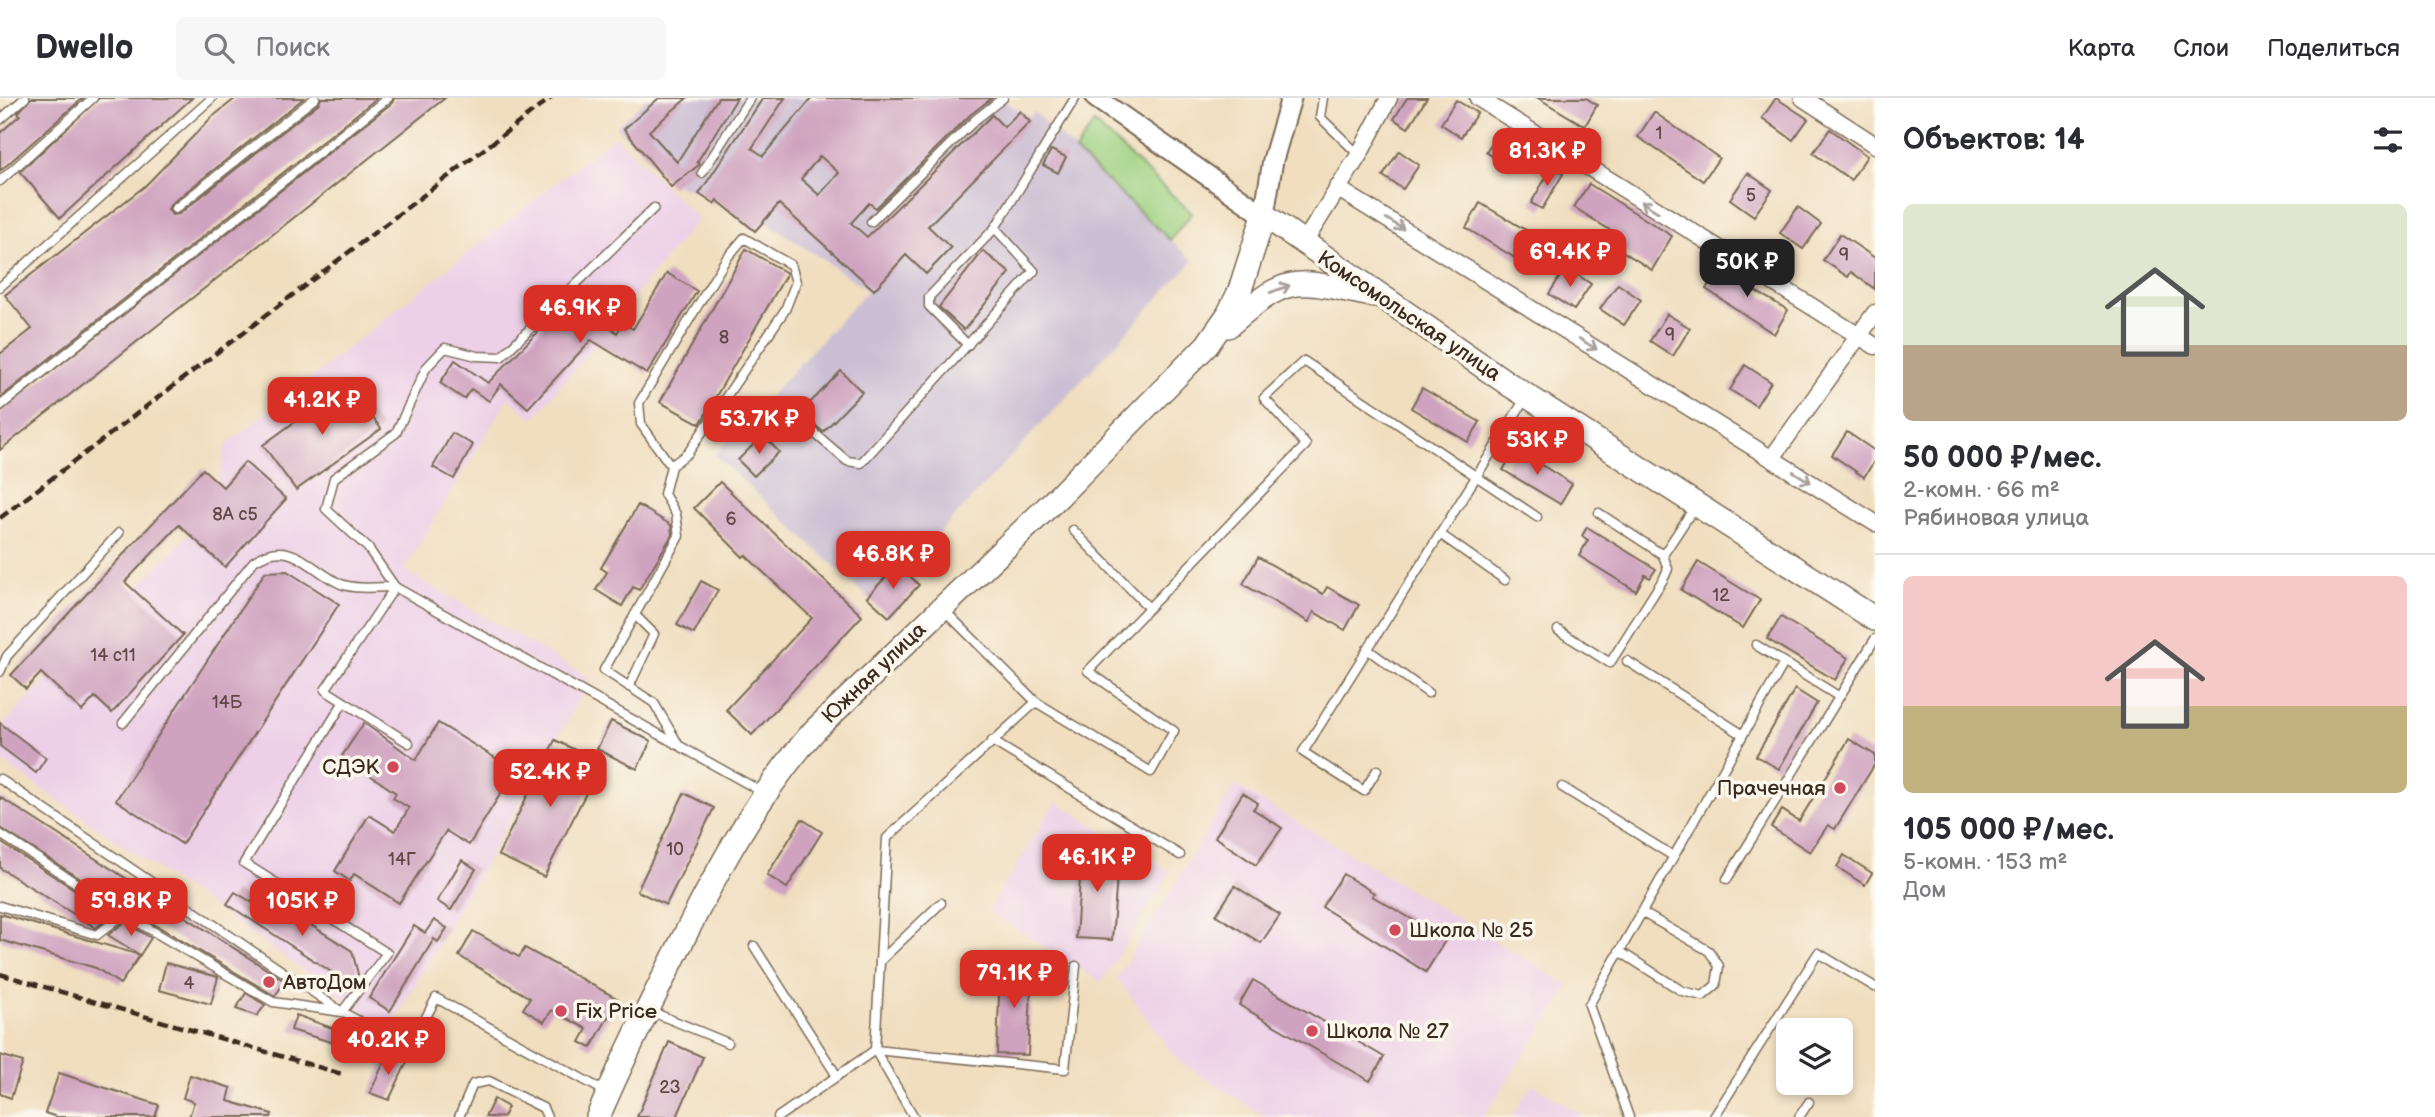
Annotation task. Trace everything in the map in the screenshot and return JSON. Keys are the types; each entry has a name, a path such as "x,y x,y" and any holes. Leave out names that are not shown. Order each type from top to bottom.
{"main road":[{"name":"Комсомольская улица","path":"1264,215 1527,396 1875,619"},
{"name":"Южная улица","path":"598,1117 647,1010 729,851 764,793 815,730 1059,496 1207,345 1228,315 1239,293 1264,215"},
{"path":"1207,345 1262,296 1280,286 1314,283 1381,297"}],"street":[{"path":"1096,98 1264,215 1273,160 1291,98"},
{"path":"1303,244 1359,155 1389,98"},
{"path":"1478,98 1875,346"},
{"path":"1803,98 1875,145"},
{"path":"1337,188 1875,523"},
{"path":"1772,458 1875,313"}],"lane":[{"path":"0,120 25,98"},
{"path":"0,181 93,98"},
{"path":"0,287 212,98"},
{"path":"175,209 315,98"},
{"path":"0,406 388,98"},
{"path":"702,173 750,98"},
{"path":"872,222 975,120 1003,98"},
{"path":"968,345 929,306 929,297 995,228 1075,98"},
{"path":"1323,98 1320,117 1359,155"},
{"path":"654,208 501,357 477,356 445,348 426,368 396,433 334,478 326,509 368,548 395,587 764,793"},
{"path":"812,431 847,461 861,463 968,345 1034,271 995,228"},
{"path":"671,466 641,424 639,403 726,259 744,238 791,265 796,282 785,310 696,442 688,453 671,466 664,494 676,514 679,536 604,670 654,703 679,744"},
{"path":"941,607 1036,702 1152,772 1174,731 1088,671 1306,445 1264,398 1304,360 1537,517"},
{"path":"1377,770 1364,791 1303,752 1527,396"},
{"path":"1663,555 1696,505"},
{"path":"1558,630 1610,663 1668,569 1663,555 1599,513"},
{"path":"1073,530 1149,608"},
{"path":"0,673 6,656 119,533"},
{"path":"1440,534 1505,580"},
{"path":"123,723 254,561 264,554 274,551 286,553 310,562 327,576 353,587 395,587"},
{"path":"395,587 325,690 409,743"},
{"path":"629,687 654,634 635,615"},
{"path":"1727,879 1875,639"},
{"path":"1756,645 1838,696"},
{"path":"1367,649 1428,693"},
{"path":"1627,661 1742,734"},
{"path":"1629,1117 1589,1005 1784,663"},
{"path":"914,1117 875,1050 887,838 1036,702"},
{"path":"342,1012 387,953 244,863 343,703"},
{"path":"992,741 1180,855"},
{"path":"0,779 342,1012 410,1048 436,998 608,1093"},
{"path":"1562,787 1673,856"},
{"path":"0,834 124,914 273,1002 342,1012"},
{"path":"880,961 941,903"},
{"path":"0,906 97,934 124,914"},
{"path":"1619,951 1691,995 1703,996 1716,985 1719,965 1709,951 1643,913"},
{"path":"754,946 837,1076"},
{"path":"1714,1117 1818,953 1875,987"},
{"path":"778,1117 875,1050 1066,1069 1076,966"},
{"path":"647,1010 728,1043"},
{"path":"459,1117 473,1084 489,1081 543,1108 547,1117"},
{"path":"1799,1117 1809,1102"}],"shaded area":[{"path":"647,98 999,98 1029,117 1034,112 1193,261 874,603 715,455 868,290 740,204 680,186 616,127"},
{"path":"615,136 698,219 533,419 508,398 404,570 591,679 389,1030 0,760 0,728 221,501 218,483 226,445"},
{"path":"1235,785 1570,986 1483,1117 1266,1117 1178,1061 1117,978"},
{"path":"1056,802 1171,872 1101,982 988,911"},
{"path":"1533,1084 1584,1117 1511,1117"}],"green space":[{"path":"1094,123 1192,213 1170,240 1075,151"}],"building":[{"path":"31,98 83,98 0,171 0,133 20,115 18,113"},
{"path":"99,98 192,98 60,218 20,172"},
{"path":"236,98 304,98 171,204 168,209 172,215 179,214 319,103 321,98 377,98 0,398 0,354 32,329 5,295 145,186 211,118"},
{"path":"394,98 445,98 0,450 0,412 392,103"},
{"path":"659,98 687,98 649,131 677,162 718,98 737,98 697,162 700,164 671,187 624,129"},
{"path":"763,98 785,98 752,148 763,156 812,98 992,98 970,115 876,208 869,203 851,223 867,237 992,115 1004,127 1020,111 1030,122 928,226 951,248 926,274 906,255 874,290 779,204 755,231 717,200 714,204 699,194","holes":["820,156 839,173 819,195 801,179"]},
{"path":"1407,98 1427,98 1408,128 1394,119"},
{"path":"1538,98 1586,98 1597,105 1585,126"},
{"path":"1776,98 1808,119 1793,140 1762,118"},
{"path":"1456,100 1477,113 1461,137 1441,124"},
{"path":"1654,112 1719,158 1703,181 1638,137"},
{"path":"1500,129 1521,142 1506,165 1486,152"},
{"path":"1830,129 1867,156 1851,180 1813,153"},
{"path":"1051,150 1066,157 1058,173 1043,165"},
{"path":"1399,151 1419,165 1403,189 1383,176"},
{"path":"1552,167 1563,174 1542,209 1531,203"},
{"path":"1748,173 1772,190 1754,216 1730,199"},
{"path":"1589,184 1672,236 1652,270 1616,247 1622,238 1574,207"},
{"path":"1480,203 1553,246 1538,272 1466,228"},
{"path":"1798,207 1821,224 1803,249 1780,233"},
{"path":"1840,234 1875,258 1875,289 1851,272 1848,277 1823,260"},
{"path":"746,249 787,273 700,424 660,402"},
{"path":"983,251 1010,273 964,330 939,307"},
{"path":"1722,264 1755,285 1752,289 1788,310 1774,334 1706,289"},
{"path":"1566,267 1591,284 1574,310 1549,294"},
{"path":"667,273 697,291 647,374 591,340 528,408 501,384 489,401 471,389 464,399 440,383 455,360 488,383 575,294 617,333 623,323 633,329"},
{"path":"1618,284 1641,300 1624,325 1600,309"},
{"path":"1667,314 1690,328 1673,356 1650,341"},
{"path":"1745,365 1771,382 1756,406 1730,390"},
{"path":"841,371 862,392 823,432 801,412"},
{"path":"348,383 381,429 296,490 263,445"},
{"path":"1422,388 1480,422 1468,442 1411,408"},
{"path":"1847,432 1875,451 1875,460 1864,477 1832,455"},
{"path":"452,433 473,445 454,479 433,467"},
{"path":"763,435 779,452 754,476 738,460"},
{"path":"1516,449 1572,484 1560,504 1503,470"},
{"path":"245,462 286,499 225,567 179,525 125,582 183,635 112,713 95,697 82,711 41,673 26,689 11,675 203,469 223,487"},
{"path":"720,482 862,616 752,735 726,710 812,618 745,555 743,557 694,508"},
{"path":"638,505 671,525 672,535 639,590 633,587 622,606 596,590 607,572 601,568"},
{"path":"1587,527 1656,569 1650,578 1645,575 1636,591 1579,556 1588,540 1582,536"},
{"path":"1258,557 1323,594 1327,587 1359,605 1345,630 1314,612 1309,622 1243,584"},
{"path":"1698,562 1760,600 1743,628 1681,590"},
{"path":"898,564 919,585 889,617 867,597"},
{"path":"287,571 339,604 182,844 116,800 265,572"},
{"path":"701,581 718,590 694,634 677,625"},
{"path":"1781,617 1848,658 1835,680 1767,639"},
{"path":"1795,689 1817,703 1779,769 1756,756"},
{"path":"611,721 651,741 637,769 597,749"},
{"path":"0,723 46,758 36,773 0,746"},
{"path":"364,723 416,760 438,723 515,770 469,845 446,831 399,903 354,874 350,881 335,871 369,815 395,831 409,808 393,798 396,793 342,756"},
{"name":"Прачечная","path":"1849,739 1875,755 1875,764 1835,829 1828,825 1810,852 1771,827 1782,810 1799,821"},
{"path":"555,740 601,763 544,877 498,855"},
{"path":"684,793 714,808 666,905 637,891"},
{"path":"1243,793 1258,803 1253,809 1282,828 1256,865 1215,837"},
{"path":"0,797 285,981 275,996 0,828"},
{"path":"802,819 822,832 787,888 767,875"},
{"path":"0,842 113,914 96,928 0,868"},
{"path":"1082,849 1119,851 1112,940 1076,938"},
{"path":"1844,855 1872,873 1865,885 1837,867"},
{"path":"462,860 476,869 451,910 437,901"},
{"name":"Школа № 25","path":"1343,874 1374,893 1372,896 1446,939 1426,972 1322,907"},
{"path":"1235,886 1280,915 1261,943 1216,915"},
{"path":"235,892 268,912 274,902 352,951 358,974 347,990 333,980 336,975 227,904"},
{"path":"0,914 140,955 120,984 96,968 0,940"},
{"path":"434,920 447,928 438,942 434,939 390,1011 369,998 414,926 425,933"},
{"path":"125,922 151,938 140,955 108,935"},
{"path":"473,931 519,957 525,948 618,999 591,1048 580,1042 587,1029 552,1010 544,1022 523,1009 530,998 459,956"},
{"path":"166,963 218,977 211,1004 159,990"},
{"path":"1000,965 1032,967 1028,1055 997,1054"},
{"name":"Школа № 27","path":"1253,980 1384,1057 1370,1081 1239,1005"},
{"path":"246,993 265,1005 257,1016 236,1009"},
{"path":"296,1015 365,1040 361,1051 291,1030"},
{"path":"669,1042 703,1057 677,1117 637,1117"},
{"path":"388,1053 407,1062 389,1100 370,1093"},
{"path":"0,1055 23,1062 11,1098 0,1094"},
{"path":"59,1073 159,1105 155,1117 57,1117 45,1113"},
{"path":"190,1075 231,1088 228,1101 272,1114 271,1117 189,1117 194,1102 183,1098"},
{"path":"494,1099 508,1107 503,1117 485,1117"}],"railway":[{"path":"0,518 551,98"},
{"path":"0,974 342,1074"}],"place":[{"name":"СДЭК","path":"393,767"},
{"name":"Прачечная","path":"1840,788"},
{"name":"Школа № 25","path":"1395,930"},
{"name":"АвтоДом","path":"269,982"},
{"name":"Fix Price","path":"561,1011"},
{"name":"Школа № 27","path":"1312,1031"}]}
